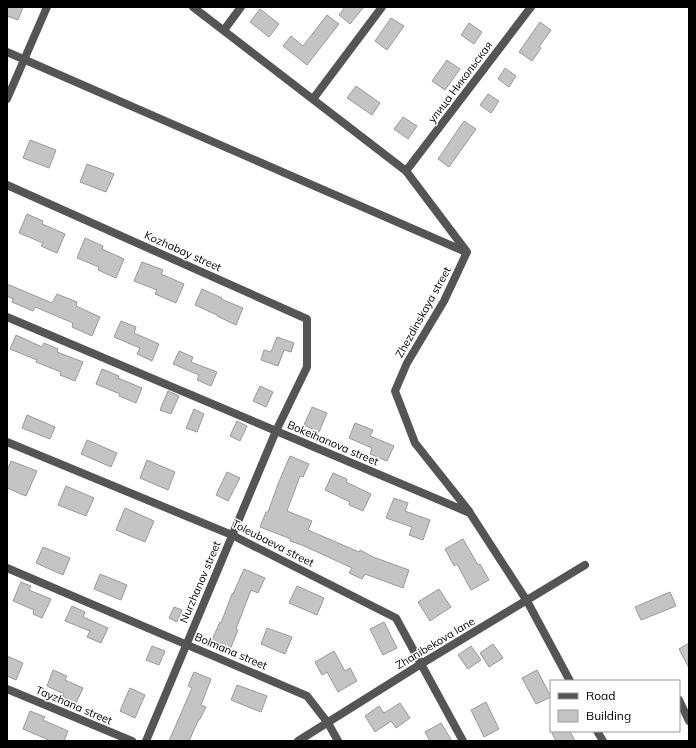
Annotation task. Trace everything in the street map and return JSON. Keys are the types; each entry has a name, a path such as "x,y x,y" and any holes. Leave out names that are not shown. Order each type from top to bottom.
{"street":[{"path":"7,99 47,7"},
{"path":"193,7 406,171 467,252"},
{"path":"224,30 241,7"},
{"path":"313,99 382,7"},
{"name":"улица Никольская","path":"406,171 531,7"},
{"path":"7,52 467,252"},
{"name":"Kozhabay street","path":"7,185 307,319 307,367"},
{"name":"Zhezdinskaya street","path":"467,252 444,301 407,363 395,392 415,443 470,513"},
{"name":"Bokeihanova street","path":"7,317 470,513"},
{"name":"Nurzhanov street","path":"146,741 276,431 307,367"},
{"name":"Toleubaeva street","path":"7,442 232,535 396,618 463,741"},
{"path":"470,513 527,601 569,680"},
{"name":"Zhanibekova lane","path":"298,741 421,664 585,565"},
{"name":"Bolmana street","path":"7,568 307,696 328,723 338,741"},
{"name":"Tayzhana street","path":"7,689 132,741"},
{"path":"680,702 689,721"},
{"path":"598,732 603,741"}],"building":[{"path":"7,7 23,7 18,20 7,16"},
{"path":"345,7 364,7 350,24 339,15"},
{"path":"260,9 279,24 269,37 250,22"},
{"path":"327,15 339,24 307,65 283,46 291,36 303,46"},
{"path":"391,18 404,26 387,50 375,41"},
{"path":"540,22 551,30 539,47 541,48 532,61 519,52"},
{"path":"469,23 482,32 474,44 461,35"},
{"path":"447,60 460,69 445,90 432,81"},
{"path":"505,68 516,76 509,87 498,79"},
{"path":"356,86 380,103 372,115 347,98"},
{"path":"488,94 499,101 491,113 480,105"},
{"path":"403,117 417,126 408,139 394,129"},
{"path":"464,121 476,129 449,167 438,159"},
{"path":"30,140 56,150 49,168 23,158"},
{"path":"87,164 114,174 106,192 80,182"},
{"path":"27,214 43,221 42,224 65,234 57,253 41,246 43,243 19,233"},
{"path":"85,238 103,246 102,249 124,259 116,278 98,270 99,267 77,258"},
{"path":"142,262 163,270 161,274 184,284 176,303 155,294 157,290 134,281"},
{"path":"7,284 52,303 57,294 77,302 76,306 100,317 92,336 72,327 73,323 35,307 33,311 12,302 13,299 7,296"},
{"path":"202,289 243,308 236,325 195,305"},
{"path":"121,321 136,327 134,333 159,344 152,361 137,354 140,348 114,337"},
{"path":"16,335 42,347 44,343 58,349 57,352 83,362 75,381 60,375 61,372 36,362 37,360 10,349"},
{"path":"277,337 294,343 291,352 284,350 278,366 261,360 264,350 271,352"},
{"path":"179,351 193,357 191,362 217,372 211,386 197,380 199,375 173,364"},
{"path":"102,369 119,376 118,378 142,388 136,403 119,396 120,394 96,384"},
{"path":"260,386 273,392 266,407 253,401"},
{"path":"168,391 179,396 171,414 160,410"},
{"path":"312,407 327,413 319,432 304,425"},
{"path":"194,409 204,414 197,432 186,428"},
{"path":"27,415 55,427 50,439 22,428"},
{"path":"237,421 247,426 240,441 230,436"},
{"path":"355,423 373,430 370,436 394,446 387,461 370,454 372,448 349,438"},
{"path":"87,440 117,453 111,467 81,454"},
{"path":"290,456 309,464 303,477 300,476 287,511 312,521 308,530 359,552 360,550 373,557 409,570 403,588 365,574 362,579 349,573 352,568 290,541 291,539 260,527 266,512 268,512"},
{"path":"147,460 175,472 168,490 140,478"},
{"path":"11,461 37,471 26,496 7,488 7,471"},
{"path":"227,472 240,478 228,501 216,495"},
{"path":"333,473 347,479 346,482 371,494 363,511 349,505 350,502 325,490"},
{"path":"66,486 94,498 86,516 58,505"},
{"path":"394,498 408,503 405,511 430,520 423,540 409,535 412,527 386,518"},
{"path":"125,508 154,521 145,542 116,530"},
{"path":"463,539 478,565 480,564 489,580 471,590 457,564 454,566 445,549"},
{"path":"43,547 70,558 63,575 36,563"},
{"path":"244,569 265,578 258,593 251,590 229,652 210,644 220,622 221,623 232,594"},
{"path":"100,574 127,585 121,600 94,589"},
{"path":"21,582 31,586 29,590 51,599 42,618 33,614 34,610 13,601"},
{"path":"297,586 324,598 317,615 289,603"},
{"path":"439,589 451,607 430,621 418,602"},
{"path":"670,592 676,606 641,620 635,607"},
{"path":"72,606 85,612 83,617 108,628 101,643 87,637 90,631 65,621"},
{"path":"174,607 182,610 177,622 169,618"},
{"path":"384,622 397,648 383,655 370,629"},
{"path":"267,628 292,637 285,654 261,644"},
{"path":"689,643 689,668 679,649"},
{"path":"493,644 503,658 489,667 480,653"},
{"path":"152,646 165,651 159,665 146,660"},
{"path":"471,646 481,660 468,669 458,655"},
{"path":"334,651 345,671 350,668 357,681 338,692 327,672 322,675 315,662"},
{"path":"7,656 23,663 16,680 7,676"},
{"path":"53,670 67,676 65,680 83,688 76,703 63,697 64,694 47,686"},
{"path":"537,670 550,697 536,704 522,678"},
{"path":"194,672 211,679 201,705 206,707 189,741 169,741 192,688 188,686"},
{"path":"237,685 267,696 261,712 231,700"},
{"path":"130,688 145,695 135,718 120,711"},
{"path":"486,702 499,729 484,737 471,710"},
{"path":"400,703 410,718 396,728 391,721 375,732 365,716 379,706 384,713"},
{"path":"30,711 45,717 43,720 68,731 64,741 51,741 23,729"},
{"path":"441,723 452,741 430,741 425,732"},
{"path":"552,732 570,732 575,741 556,741"}]}
